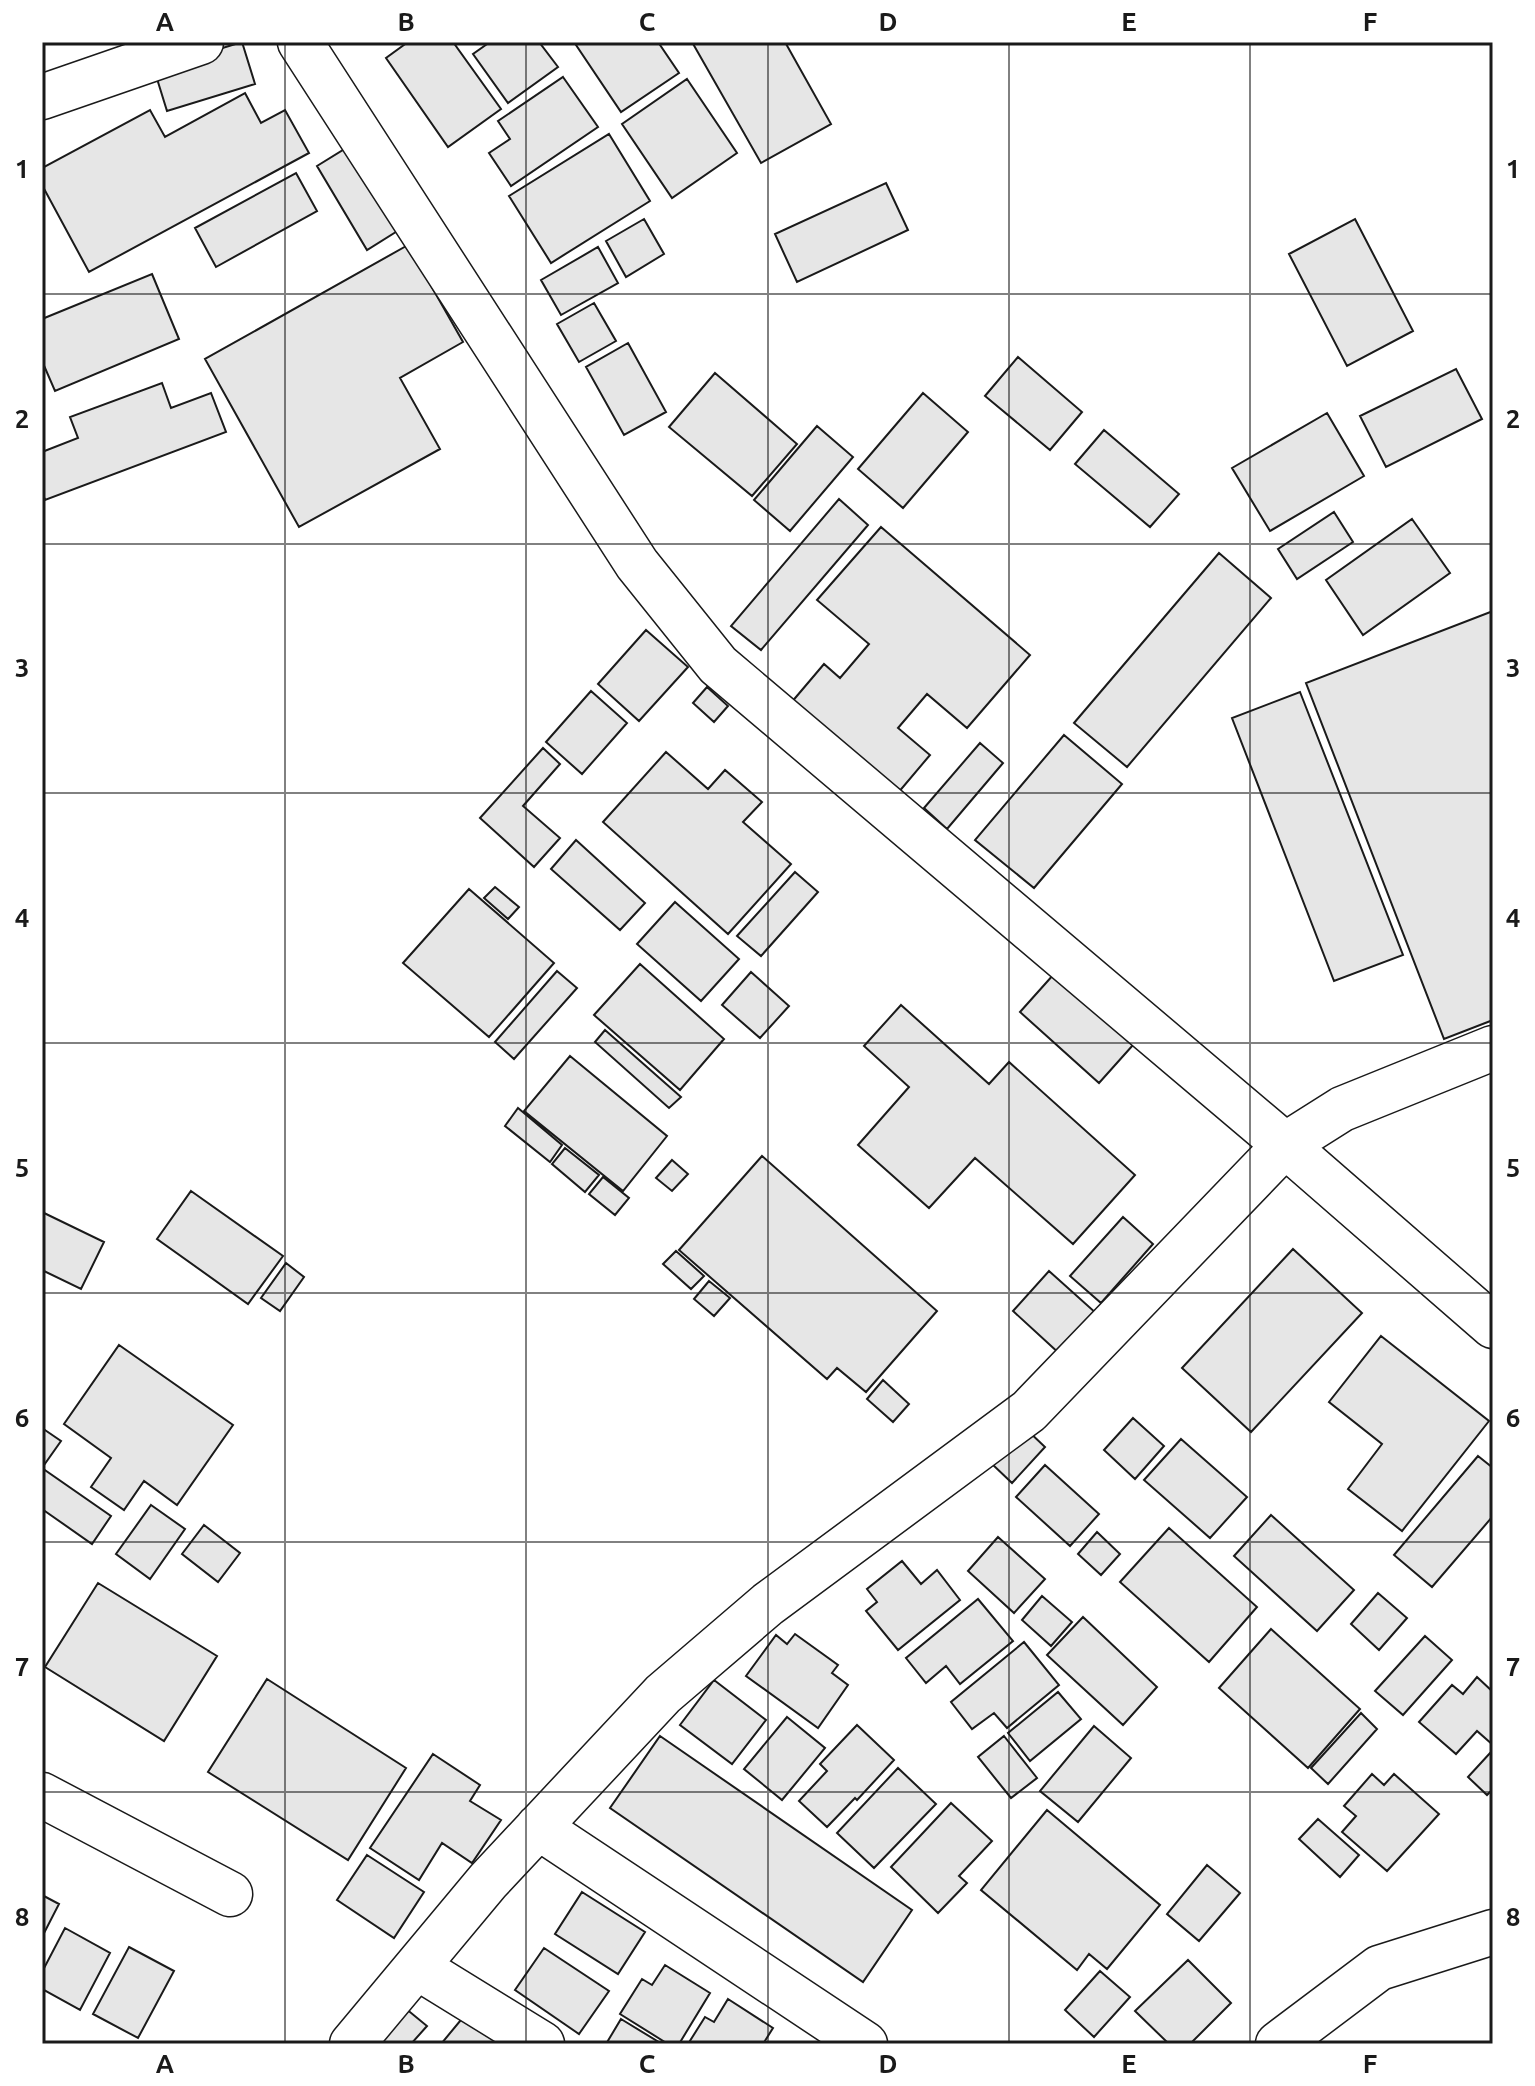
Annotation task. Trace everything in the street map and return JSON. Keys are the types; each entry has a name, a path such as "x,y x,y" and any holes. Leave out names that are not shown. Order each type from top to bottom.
{"street":[{"path":"42,97 201,42"},
{"path":"300,42 637,564 718,665 1285,1145 1493,1326"},
{"path":"352,2044 488,1881 663,1694 768,1604 1029,1411 1285,1145 1342,1109 1493,1048"},
{"path":"42,1795 230,1894"},
{"path":"538,1827 865,2044"},
{"path":"1278,2044 1379,1968 1493,1932"},
{"path":"417,1967 542,2044"}],"building":[{"path":"242,42 255,84 167,111 154,69"},
{"path":"408,42 453,42 501,109 448,147 386,58"},
{"path":"490,42 539,42 558,67 508,103 473,54"},
{"path":"574,42 658,42 679,73 621,112"},
{"path":"692,42 785,42 831,124 761,163"},
{"path":"563,77 598,127 511,186 489,153 510,139 498,121"},
{"path":"687,79 737,153 672,198 622,124"},
{"path":"245,93 261,123 285,110 309,153 89,272 42,185 42,168 150,110 165,137"},
{"path":"609,134 650,201 551,263 509,196"},
{"path":"356,142 407,225 367,250 317,166"},
{"path":"296,173 317,211 216,267 195,228"},
{"path":"886,183 908,230 797,282 775,234"},
{"path":"644,219 664,254 626,277 606,241"},
{"path":"1355,219 1413,331 1347,366 1289,254"},
{"path":"408,245 463,342 400,378 440,449 299,527 205,359"},
{"path":"598,247 618,283 561,315 541,280"},
{"path":"152,274 179,339 55,391 42,361 42,319"},
{"path":"594,303 616,341 579,362 557,324"},
{"path":"628,343 666,412 624,435 586,367"},
{"path":"1018,357 1082,412 1050,450 985,396"},
{"path":"1456,369 1482,419 1386,467 1360,416"},
{"path":"715,373 797,444 752,496 669,427"},
{"path":"162,383 171,408 211,393 226,432 45,500 42,491 42,452 78,438 70,417"},
{"path":"923,393 968,432 903,508 858,469"},
{"path":"1327,413 1364,476 1270,531 1232,468"},
{"path":"817,426 853,457 790,531 754,500"},
{"path":"1104,430 1179,494 1150,527 1075,464"},
{"path":"839,499 868,525 761,650 731,626"},
{"path":"1334,512 1353,542 1297,579 1278,549"},
{"path":"1412,519 1450,573 1363,635 1326,580"},
{"path":"881,527 1030,655 967,728 927,694 898,728 930,755 892,800 785,710 824,664 840,678 869,644 817,600"},
{"path":"1219,553 1271,598 1127,767 1074,723"},
{"path":"1493,611 1493,1020 1444,1039 1306,683"},
{"path":"646,630 688,667 639,721 598,684"},
{"path":"707,687 728,706 714,722 693,703"},
{"path":"591,691 627,723 582,774 546,742"},
{"path":"1300,692 1403,955 1334,981 1232,718"},
{"path":"1064,735 1122,784 1034,888 975,840"},
{"path":"980,743 1003,763 947,829 924,808"},
{"path":"543,748 560,764 523,806 560,838 534,867 480,818"},
{"path":"666,752 708,789 725,770 762,802 743,822 791,864 728,934 603,822"},
{"path":"576,840 645,903 620,930 551,869"},
{"path":"795,872 818,892 761,956 737,936"},
{"path":"495,887 519,907 508,919 484,898"},
{"path":"469,889 554,963 489,1037 403,963"},
{"path":"675,902 739,959 701,1001 637,944"},
{"path":"640,964 724,1039 680,1090 594,1015"},
{"path":"557,971 577,988 514,1059 495,1042"},
{"path":"751,972 789,1006 760,1038 722,1005"},
{"path":"1054,974 1133,1045 1099,1083 1020,1012"},
{"path":"901,1005 989,1084 1009,1062 1135,1175 1073,1244 975,1158 929,1208 858,1145 909,1087 864,1046"},
{"path":"605,1030 681,1097 669,1108 595,1042"},
{"path":"570,1056 667,1136 623,1191 524,1111"},
{"path":"518,1108 562,1145 550,1162 505,1126"},
{"path":"565,1148 599,1175 585,1192 552,1164"},
{"path":"762,1156 937,1311 866,1392 837,1368 827,1379 679,1250"},
{"path":"672,1160 688,1174 672,1191 656,1178"},
{"path":"603,1177 629,1198 615,1215 589,1194"},
{"path":"191,1191 283,1256 248,1304 157,1239"},
{"path":"42,1212 104,1242 81,1289 42,1270"},
{"path":"1123,1217 1153,1244 1101,1303 1070,1276"},
{"path":"1293,1249 1362,1313 1251,1432 1182,1368"},
{"path":"676,1251 704,1276 691,1289 663,1264"},
{"path":"286,1263 304,1277 280,1311 261,1298"},
{"path":"1049,1271 1097,1314 1061,1355 1013,1311"},
{"path":"709,1281 730,1298 714,1316 694,1299"},
{"path":"1381,1336 1489,1421 1402,1531 1348,1489 1382,1444 1329,1402"},
{"path":"119,1345 233,1425 177,1505 144,1481 124,1510 91,1487 111,1458 64,1424"},
{"path":"883,1380 909,1404 893,1422 867,1399"},
{"path":"1133,1418 1164,1446 1135,1479 1104,1450"},
{"path":"42,1428 61,1441 42,1468"},
{"path":"1025,1428 1045,1447 1012,1483 992,1464"},
{"path":"1181,1439 1247,1497 1210,1538 1144,1480"},
{"path":"1478,1456 1493,1468 1493,1516 1432,1587 1394,1555"},
{"path":"1045,1465 1099,1514 1070,1546 1016,1497"},
{"path":"42,1468 111,1516 92,1544 42,1509"},
{"path":"151,1505 185,1529 150,1579 116,1554"},
{"path":"1271,1515 1354,1590 1317,1631 1234,1556"},
{"path":"204,1525 240,1553 218,1582 182,1554"},
{"path":"1169,1528 1257,1607 1209,1662 1120,1582"},
{"path":"1097,1532 1120,1554 1101,1575 1078,1554"},
{"path":"998,1537 1045,1579 1014,1613 968,1571"},
{"path":"902,1561 921,1584 937,1570 960,1600 898,1650 866,1611 877,1602 867,1589"},
{"path":"98,1583 217,1656 164,1741 45,1667"},
{"path":"1378,1593 1407,1618 1379,1650 1351,1624"},
{"path":"1042,1596 1072,1622 1051,1646 1022,1620"},
{"path":"978,1599 1013,1641 960,1684 946,1666 926,1683 906,1658"},
{"path":"1083,1617 1157,1687 1123,1725 1047,1655"},
{"path":"1271,1629 1360,1709 1308,1768 1219,1688"},
{"path":"795,1634 838,1665 832,1673 848,1685 818,1728 746,1676 776,1635 787,1644"},
{"path":"1425,1636 1452,1660 1403,1715 1375,1691"},
{"path":"1024,1642 1059,1685 1007,1728 994,1713 972,1729 951,1702"},
{"path":"1477,1677 1493,1692 1493,1745 1477,1731 1456,1754 1419,1722 1452,1685 1463,1694"},
{"path":"267,1679 406,1768 348,1860 208,1772"},
{"path":"714,1680 766,1720 732,1764 680,1725"},
{"path":"1058,1692 1081,1719 1030,1761 1008,1733"},
{"path":"1361,1713 1377,1729 1328,1784 1311,1768"},
{"path":"787,1717 825,1748 782,1800 744,1769"},
{"path":"857,1725 894,1760 827,1827 799,1801 827,1771 820,1764"},
{"path":"1094,1726 1131,1758 1078,1822 1040,1791"},
{"path":"660,1736 912,1910 863,1982 610,1808"},
{"path":"1004,1736 1037,1778 1011,1798 978,1757"},
{"path":"1491,1752 1493,1789 1487,1795 1468,1777"},
{"path":"433,1754 480,1785 470,1801 501,1820 472,1863 442,1843 419,1880 370,1848"},
{"path":"898,1768 936,1804 874,1868 837,1833"},
{"path":"1372,1774 1384,1785 1394,1774 1439,1814 1387,1871 1342,1832 1356,1816 1344,1806"},
{"path":"951,1803 992,1841 959,1876 967,1883 938,1913 891,1867"},
{"path":"1047,1810 1160,1905 1107,1969 1089,1954 1077,1970 981,1890"},
{"path":"1318,1819 1359,1855 1340,1877 1299,1839"},
{"path":"367,1855 424,1892 394,1938 337,1900"},
{"path":"1207,1865 1240,1893 1199,1941 1167,1914"},
{"path":"582,1892 645,1932 618,1974 555,1934"},
{"path":"42,1895 59,1904 42,1937"},
{"path":"65,1928 110,1953 80,2010 42,1989 42,1972"},
{"path":"129,1947 174,1971 138,2038 93,2014"},
{"path":"544,1948 609,1991 579,2034 515,1990"},
{"path":"1188,1960 1231,2003 1190,2044 1169,2044 1135,2011"},
{"path":"665,1965 710,1993 679,2044 668,2044 620,2014 642,1979 652,1985"},
{"path":"1100,1971 1130,1997 1094,2037 1065,2010"},
{"path":"728,1999 773,2028 763,2044 688,2044 705,2017 714,2022"},
{"path":"399,2003 427,2026 411,2044 369,2044"},
{"path":"465,2015 500,2044 441,2044"},
{"path":"621,2019 662,2044 606,2044"}]}
